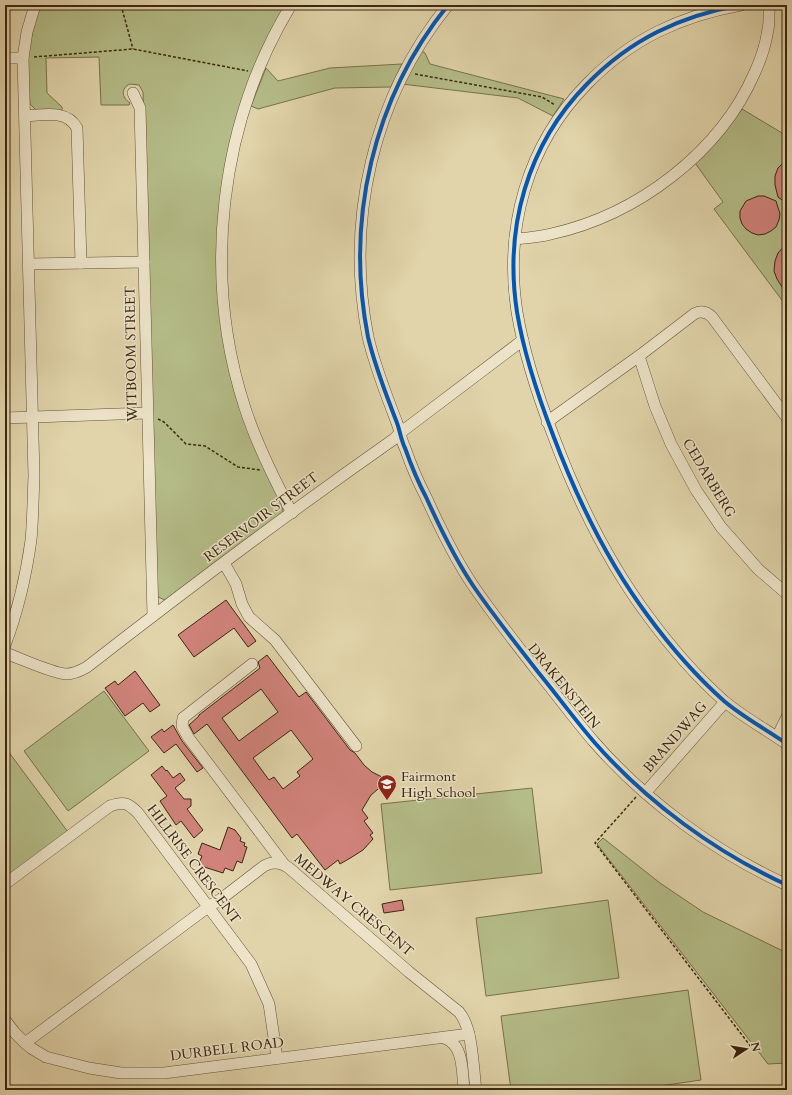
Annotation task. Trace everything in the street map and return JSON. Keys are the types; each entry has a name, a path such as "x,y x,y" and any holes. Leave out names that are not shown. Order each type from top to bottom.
{"street":[{"path":"5,645 22,590 27,568 31,540 34,476 25,116 22,58 27,32 35,5"},
{"path":"291,5 277,31 258,73 239,130 227,184 222,233 222,282 228,335 239,387 251,425 270,472 292,513"},
{"name":"DRAKENSTEIN","path":"448,5 420,43 404,72 384,119 374,148 363,204 360,252 362,297 369,339 381,382 404,446 425,497 447,541 473,585 504,628 595,743 625,774 673,816 704,838 738,859 787,885"},
{"path":"741,5 714,10 681,20 658,30 614,59 599,71 574,96 563,110 545,139 530,171 520,204 515,239 515,294 523,340 547,422 584,509 624,582 649,618 679,654 726,702 787,744"},
{"path":"515,239 551,234 581,225 611,213 644,196 674,175 702,150 726,124 740,102 755,72 768,29 770,5"},
{"path":"5,58 22,58"},
{"name":"WITBOOM STREET","path":"133,93 140,108 152,616"},
{"path":"25,116 62,115 71,120 77,128 81,263"},
{"path":"28,264 144,262"},
{"path":"547,422 639,356 694,314 703,312 706,312 712,317 787,418"},
{"name":"RESERVOIR STREET","path":"5,653 65,674 78,672 87,667 152,616 314,496 394,439 523,340"},
{"name":"CEDARBERG","path":"639,356 655,406 671,444 696,490 721,527 758,570 787,594"},
{"path":"5,418 147,413"},
{"path":"224,563 236,584 242,604 249,617 275,640 356,746"},
{"path":"252,664 183,718 182,726 213,772 283,863"},
{"name":"BRANDWAG","path":"646,792 726,702"},
{"path":"777,737 787,717"},
{"name":"HILLRISE CRESCENT","path":"5,884 110,806 122,803 132,806 250,964 269,1004 277,1058"},
{"name":"MEDWAY CRESCENT","path":"25,1043 268,864 278,862 283,863 459,1012 465,1020 469,1034 476,1090"},
{"name":"DURBELL ROAD","path":"5,1020 25,1043 46,1057 89,1068 121,1073 164,1073 469,1034"},
{"path":"444,1038 452,1041 458,1051 464,1090"}],"path":[{"path":"121,5 133,49"},
{"path":"22,58 133,49 258,73"},
{"path":"404,72 542,97 563,110"},
{"path":"147,413 164,422 186,444 205,446 238,467 270,472"},
{"path":"646,792 636,797 595,843 754,1052"}],"green space":[{"path":"40,5 286,5 235,125 221,316 283,513 165,600 158,597 156,590 143,92 139,85 130,84 125,88 123,93 127,101 130,103 129,105 101,105 99,57 46,58 47,93 62,107 62,111 36,110 30,104 27,56"},
{"path":"420,50 425,53 430,64 564,99 553,116 518,98 402,84"},
{"path":"402,64 391,87 335,88 258,109 251,106 266,68 278,81 330,68"},
{"path":"742,109 787,136 787,307 714,209 723,202 695,163 725,131"},
{"path":"104,691 149,751 68,811 24,751"},
{"path":"5,747 68,832 5,879"},
{"path":"532,788 542,873 390,890 381,804"},
{"path":"603,838 660,883 703,912 787,953 787,1063 768,1064 597,844"},
{"path":"608,900 619,978 486,996 476,918"},
{"path":"688,990 701,1080 632,1090 511,1090 501,1016"}],"building":[{"path":"787,159 787,204 778,197 775,185 775,176 778,168"},
{"path":"758,196 764,196 776,201 780,214 776,227 765,234 758,235 746,229 742,224 740,211 746,201"},
{"path":"787,243 787,295 774,271 778,253"},
{"path":"226,600 256,641 248,647 234,628 194,657 178,635"},
{"path":"267,655 299,697 306,692 350,750 355,753 364,765 372,772 384,778 384,784 371,795 362,810 368,818 364,821 373,833 370,835 373,839 363,850 340,864 338,860 325,870 297,834 292,838 207,724 194,734 189,725 199,715 260,668 258,662","holes":["261,689 278,712 239,741 222,718","291,730 313,759 297,772 300,776 283,789 274,777 269,780 253,758"]},
{"path":"135,671 160,705 150,712 143,703 125,716 105,688 115,681 118,685"},
{"path":"173,725 182,741 203,768 197,772 176,744 164,753 151,737 162,729 164,732"},
{"path":"162,766 173,778 180,773 185,780 175,788 184,799 191,799 191,806 187,809 203,830 194,838 181,821 176,825 160,801 167,796 151,775"},
{"path":"228,827 235,830 241,838 240,841 245,843 244,846 247,847 242,863 237,861 233,871 225,868 223,873 198,865 202,856 198,854 202,843 220,850"},
{"path":"402,900 404,910 384,913 382,904"}],"cycle path":[{"path":"448,5 422,41 401,80 384,120 371,162 363,205 360,249 362,293 368,337 377,370 397,423 402,442 420,485 448,543 474,587 513,640 595,743 615,765 684,824 734,857 787,885"},
{"path":"741,5 697,16 677,23 639,42 604,68 587,84 566,108 549,134 535,161 525,189 518,219 514,250 514,281 517,312 523,343 542,405 572,483 594,529 619,574 656,627 703,681 731,707 787,744"}],"place":[{"name":"Fairmont High School","path":"387,801"}]}
